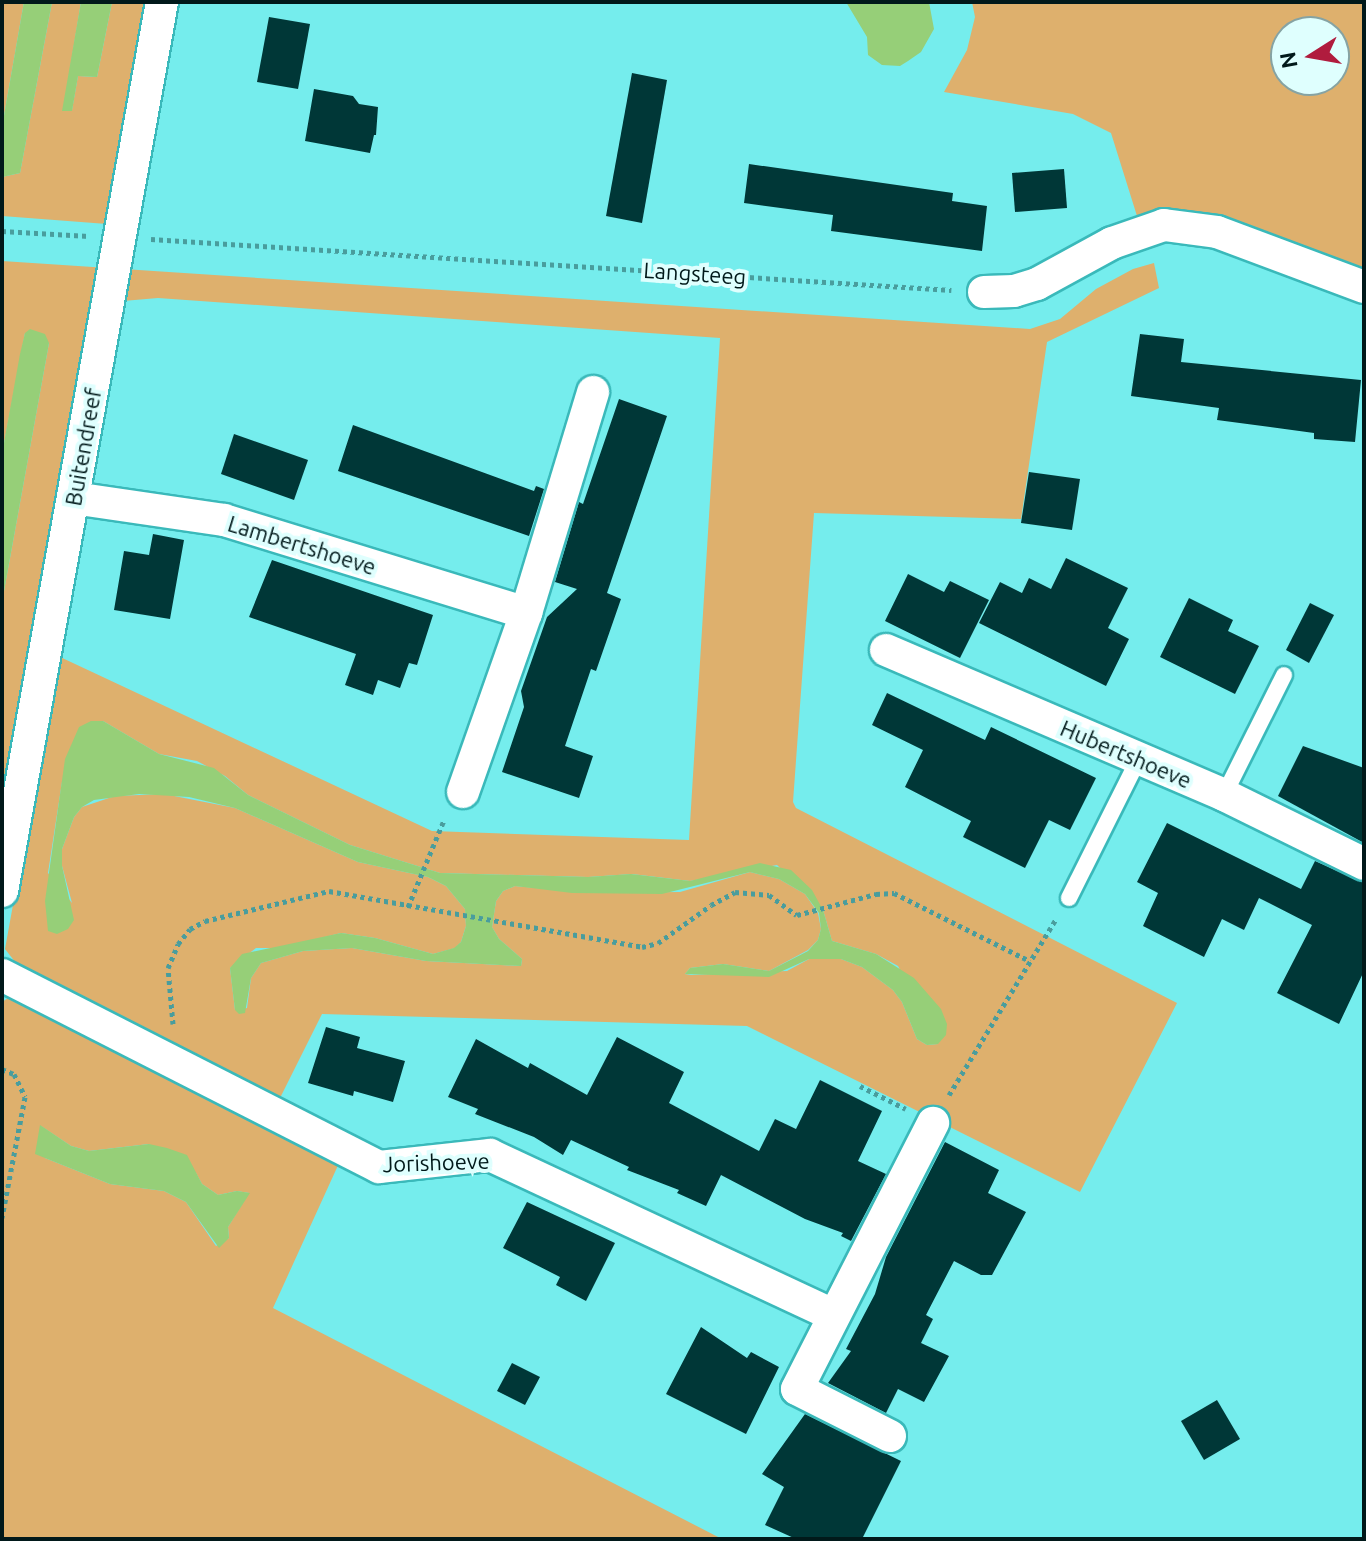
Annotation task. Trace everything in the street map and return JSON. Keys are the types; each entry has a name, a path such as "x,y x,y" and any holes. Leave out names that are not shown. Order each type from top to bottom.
{"street":[{"name":"Buitendreef","path":"2,891 162,2"},
{"path":"984,292 1014,291 1037,284 1112,243 1164,225 1217,232 1364,287"},
{"path":"463,792 526,613 593,392"},
{"name":"Lambertshoeve","path":"73,498 224,520 526,613"},
{"name":"Hubertshoeve","path":"886,650 1224,795 1364,864"},
{"name":"Jorishoeve","path":"2,975 379,1167 490,1155 833,1315"},
{"path":"890,1436 797,1389 933,1123"}],"lane":[{"path":"1224,795 1284,675"},
{"path":"1069,898 1138,760"}],"path":[{"name":"Langsteeg","path":"2,231 984,292"},
{"path":"408,907 443,822 463,792"},
{"path":"161,1056 173,1028 168,968 178,944 190,929 205,921 329,891 642,947 658,943 711,905 735,892 769,895 792,913 803,914 894,893 1030,961"},
{"path":"860,1086 933,1123 1069,898"},
{"path":"2,1069 14,1074 25,1097 2,1218"}],"shaded area":[{"path":"2,2 24,2 2,127"},
{"path":"24,2 52,2 20,173 2,177 2,127"},
{"path":"52,2 81,2 63,111 72,110 78,76 97,77 112,2 147,2 107,224 2,216 2,177 20,173"},
{"path":"81,2 112,2 97,77 78,76 72,111 62,111"},
{"path":"846,2 929,2 934,29 921,52 908,61 900,66 882,65 868,55 867,37"},
{"path":"972,2 1364,2 1364,271 1164,213 1137,216 1111,133 1073,114 944,92 967,50 975,17"},
{"path":"2,261 1030,329 1060,319 1096,289 1133,269 1154,263 1159,288 1047,342 1021,519 814,513 793,802 796,808 1177,1003 1080,1192 747,1026 322,1014 279,1100 23,972 5,949 58,656 432,831 689,840 720,338 158,298 123,301 93,298 2,798 2,602 49,343 25,333 2,454","holes":["103,721 159,754 197,761 225,776 248,795 350,845 440,873 588,877 632,874 690,881 777,865 823,910 832,941 876,954 898,966 938,1044 927,1045 917,1039 902,1002 893,990 862,967 841,959 809,959 787,971 685,974 690,968 723,964 769,971 808,950 818,940 821,929 818,913 805,894 779,879 750,872 680,892 588,893 515,886 503,891 496,901 492,927 499,939 522,959 521,966 426,961 352,948 303,951 261,963 251,978 247,1008 235,1010 230,968 256,948 280,948 341,933 375,938 433,954 455,948 461,942 466,926 465,909 446,886 428,877 358,862 235,808 164,794 115,796 82,807 74,817 62,849 62,866 72,903 48,873 62,782"]},
{"path":"30,329 45,334 49,343 2,602 2,454 20,354 25,333"},
{"path":"91,721 103,721 159,754 214,768 248,795 350,845 440,873 588,877 631,874 690,881 760,863 791,870 812,890 823,910 832,941 876,954 914,978 941,1009 947,1024 946,1035 938,1044 927,1045 917,1039 902,1002 893,990 862,967 841,959 809,959 769,977 685,974 690,968 723,964 769,971 808,951 818,940 821,929 819,913 805,894 779,879 750,872 662,894 572,893 515,886 503,891 496,901 492,927 499,939 522,959 521,966 426,961 352,948 303,951 261,963 251,978 245,1013 239,1014 235,1010 230,968 242,954 341,933 375,938 433,954 454,948 461,942 466,926 465,909 446,886 428,877 358,862 235,808 189,797 139,794 94,800 82,807 74,817 62,849 62,866 74,920 68,929 57,934 48,931 45,901 65,759 79,727"},
{"path":"11,996 340,1161 273,1308 722,1539 2,1539 2,1002","holes":["41,1126 71,1146 89,1151 149,1144 196,1173 202,1184 218,1195 237,1191 249,1193 228,1227 229,1238 216,1246 186,1202 164,1191 110,1184 45,1158"]},
{"path":"40,1125 71,1146 89,1151 149,1144 167,1148 187,1155 202,1184 218,1195 237,1191 250,1193 228,1227 229,1238 219,1248 186,1202 164,1191 110,1184 35,1154"}],"building":[{"path":"269,17 310,24 298,89 257,82"},
{"path":"632,73 667,80 642,223 606,216"},
{"path":"314,89 353,96 359,104 378,107 376,135 370,153 305,141"},
{"path":"749,164 953,193 952,201 987,206 982,251 831,231 833,215 744,203"},
{"path":"1064,169 1067,208 1015,212 1012,173"},
{"path":"1140,334 1184,339 1181,362 1361,380 1355,442 1314,439 1314,433 1217,420 1219,408 1131,396"},
{"path":"619,399 667,416 607,593 621,599 596,671 591,669 565,746 593,756 579,798 502,772 524,707 521,691 547,617 577,589 555,582 579,502 583,504"},
{"path":"353,425 534,491 536,486 544,489 529,536 338,471"},
{"path":"234,434 308,460 294,500 221,474"},
{"path":"1029,472 1080,479 1072,530 1021,523"},
{"path":"153,534 184,540 170,619 114,610 124,551 149,555"},
{"path":"1066,558 1128,588 1108,628 1129,639 1106,686 979,623 1000,582 1022,593 1029,578 1051,589"},
{"path":"272,560 433,615 417,665 409,663 400,688 378,680 373,695 345,685 356,654 249,617"},
{"path":"908,574 944,592 950,581 989,600 960,658 885,621"},
{"path":"1189,598 1233,620 1228,631 1259,646 1235,694 1160,657"},
{"path":"1310,603 1334,615 1309,663 1286,650"},
{"path":"887,693 985,740 991,727 1096,778 1070,830 1049,820 1025,868 963,837 971,821 905,787 923,750 872,725"},
{"path":"1303,746 1364,768 1364,843 1278,796"},
{"path":"1167,823 1301,889 1315,861 1364,883 1364,971 1339,1024 1277,993 1312,925 1259,898 1244,930 1222,919 1204,957 1143,926 1158,893 1137,882"},
{"path":"326,1027 360,1037 357,1048 405,1061 393,1102 354,1091 353,1096 308,1083"},
{"path":"617,1037 684,1072 669,1103 759,1151 775,1119 796,1129 820,1080 882,1111 858,1161 886,1174 851,1241 841,1236 843,1233 805,1219 721,1175 706,1206 677,1193 679,1190 627,1170 629,1167 571,1140 563,1155 534,1137 475,1114 478,1109 448,1097 476,1039 528,1068 530,1063 587,1095"},
{"path":"945,1142 999,1170 988,1193 1026,1212 992,1275 981,1275 954,1261 926,1315 933,1319 921,1343 949,1356 924,1402 898,1389 886,1413 828,1383 851,1351 846,1349 875,1294 886,1257"},
{"path":"527,1202 615,1243 586,1301 556,1285 560,1277 503,1248"},
{"path":"701,1327 747,1358 751,1352 779,1367 746,1434 666,1394"},
{"path":"512,1363 540,1377 525,1405 497,1391"},
{"path":"1217,1400 1240,1439 1204,1460 1181,1421"},
{"path":"805,1414 901,1461 862,1539 796,1539 765,1525 784,1487 762,1474"}]}
